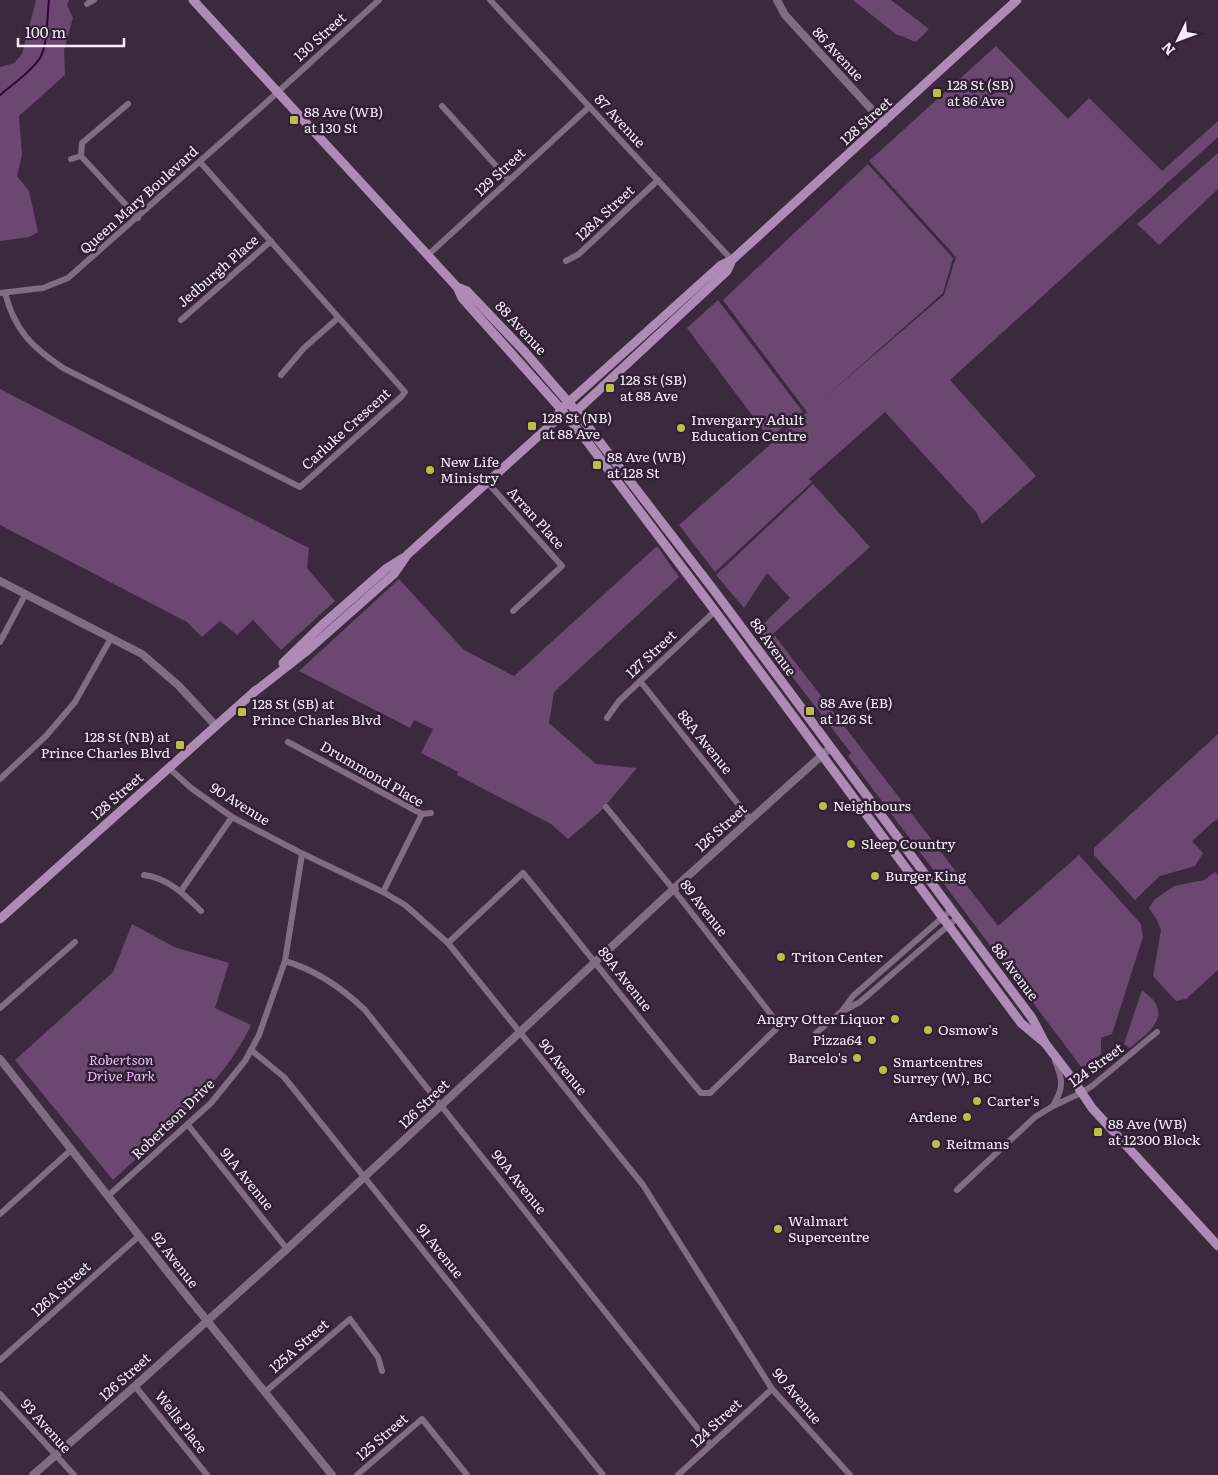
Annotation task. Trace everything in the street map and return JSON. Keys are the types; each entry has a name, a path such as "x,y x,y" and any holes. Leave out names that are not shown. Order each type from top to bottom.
{"main road":[{"name":"88 Avenue","path":"193,0 457,287 462,298 561,409 715,611 1021,1023 1045,1043"},
{"name":"128 Street","path":"0,918 216,726 352,599 387,568 407,555 555,421 561,409 721,264 732,260 884,123 1016,0"},
{"name":"128 Street","path":"568,418 727,272 732,260"},
{"name":"88 Avenue","path":"457,287 467,291 569,402 713,589 1032,1018 1045,1043 1092,1108 1218,1246"},
{"path":"555,421 568,418"}],"street":[{"path":"87,4 94,0"},
{"name":"130 Street","path":"277,92 379,0"},
{"name":"87 Avenue","path":"490,0 732,260"},
{"name":"86 Avenue","path":"777,0 785,15 884,123"},
{"name":"Queen Mary Boulevard","path":"3,293 43,288 68,278 138,218 277,92"},
{"path":"128,104 82,143 82,156 138,218"},
{"path":"442,106 510,180"},
{"name":"129 Street","path":"428,255 589,107"},
{"path":"71,159 82,156"},
{"name":"Carluke Crescent","path":"3,293 24,336 40,352 63,368 300,487 405,392 200,162"},
{"name":"128A Street","path":"566,261 579,254 658,180"},
{"name":"Jedburgh Place","path":"182,320 271,241"},
{"path":"281,375 304,348 338,318"},
{"name":"Arran Place","path":"487,482 562,566 513,611"},
{"path":"0,581 142,654 170,677 216,726"},
{"path":"0,642 25,595"},
{"name":"127 Street","path":"607,718 619,701 715,611"},
{"path":"0,779 46,736 75,702 111,638"},
{"name":"88A Avenue","path":"640,681 750,819"},
{"name":"Drummond Place","path":"288,742 422,814 383,892"},
{"name":"126 Street","path":"33,1475 135,1386 365,1178 518,1032 830,748"},
{"name":"90 Avenue","path":"169,768 191,788 232,817 302,854 383,892 405,905 448,943 643,1185 772,1389 850,1475"},
{"name":"89 Avenue","path":"606,807 773,1017 777,1028 710,1093"},
{"path":"422,814 431,813"},
{"path":"181,891 232,817"},
{"name":"Robertson Drive","path":"108,1196 188,1125 223,1090 260,1035 285,961 302,854"},
{"name":"89A Avenue","path":"448,943 523,873 596,962 659,1044 701,1092 710,1093"},
{"path":"144,875 157,877 181,891 201,911"},
{"path":"816,1033 842,1011 860,1002 954,914"},
{"path":"0,1008 75,942"},
{"name":"90A Avenue","path":"285,961 318,974 352,998 364,1010 711,1445"},
{"name":"124 Street","path":"957,1190 1035,1117 1081,1093 1108,1074 1157,1032"},
{"name":"91 Avenue","path":"251,1050 284,1076 603,1475"},
{"path":"1051,1052 1062,1076 1060,1090 1053,1106"},
{"name":"92 Avenue","path":"0,1059 206,1320 332,1475"},
{"name":"91A Avenue","path":"188,1125 286,1249"},
{"path":"0,1214 71,1150"},
{"name":"126A Street","path":"0,1360 139,1236"},
{"name":"125A Street","path":"265,1392 350,1319 378,1357 382,1371"},
{"name":"Wells Place","path":"135,1386 207,1475"},
{"name":"124 Street","path":"678,1475 772,1389"},
{"name":"93 Avenue","path":"0,1394 74,1475"},
{"name":"125 Street","path":"357,1475 422,1419 467,1475"}],"green space":[{"path":"36,0 69,0 67,5 73,18 64,50 65,75 19,116 22,155 17,176 29,191 38,232 29,237 0,241 0,67 14,63 22,54"},
{"path":"853,0 891,0 929,29 916,42 897,35"},
{"path":"996,46 1068,119 1089,98 1162,171 1218,121 1218,137 950,380 1036,476 982,524 976,512 885,412 809,479 812,482 715,572 679,525 807,412 723,300 868,164 953,258 943,293 825,397 944,295 956,257 869,161"},
{"path":"1218,153 1218,189 1159,245 1137,224"},
{"path":"718,300 803,412 769,438 687,328"},
{"path":"0,389 309,548 307,568 335,601 281,650 253,620 237,635 220,621 202,637 187,622 0,525"},
{"path":"813,484 870,547 766,640 758,629 790,598 767,573 744,608 716,575"},
{"path":"657,546 679,577 554,692 549,723 596,764 637,768 600,812 568,839 551,824 457,775 458,772 421,753 433,729 414,720 410,728 299,671 399,579 464,650 514,676"},
{"path":"775,636 998,926 1079,855 1141,924 1143,937 1112,1034 1101,1038 1101,1054 1082,1068 848,756 851,753 767,644"},
{"path":"1218,734 1218,819 1192,841 1203,853 1195,866 1160,876 1135,900 1094,855 1094,848"},
{"path":"1215,872 1218,875 1218,970 1186,999 1176,1001 1153,976 1161,930 1149,908 1154,900 1174,886 1204,880"},
{"name":"Robertson Drive Park","path":"132,924 174,947 229,963 215,1008 251,1025 225,1068 208,1088 190,1108 113,1180 15,1060 113,972"},
{"path":"1142,990 1155,1002 1158,1017 1151,1029 1130,1048 1124,1044"}],"waterway":[{"path":"0,95 27,73 40,58 46,38 49,0"}],"place":[{"name":"128 St (SB) at 86 Ave","path":"937,93"},
{"name":"88 Ave (WB) at 130 St","path":"294,120"},
{"name":"128 St (SB) at 88 Ave","path":"610,388"},
{"name":"128 St (NB) at 88 Ave","path":"532,426"},
{"name":"Invergarry Adult Education Centre","path":"681,428"},
{"name":"88 Ave (WB) at 128 St","path":"597,465"},
{"name":"New Life Ministry","path":"430,470"},
{"name":"88 Ave (EB) at 126 St","path":"810,711"},
{"name":"128 St (SB) at Prince Charles Blvd","path":"242,712"},
{"name":"128 St (NB) at Prince Charles Blvd","path":"180,745"},
{"name":"Neighbours","path":"823,806"},
{"name":"Sleep Country","path":"851,844"},
{"name":"Burger King","path":"875,876"},
{"name":"Triton Center","path":"781,957"},
{"name":"Angry Otter Liquor","path":"895,1019"},
{"name":"Osmow's","path":"928,1030"},
{"name":"Pizza64","path":"872,1040"},
{"name":"Barcelo's","path":"857,1058"},
{"name":"Smartcentres Surrey (W), BC","path":"883,1070"},
{"name":"Carter's","path":"977,1101"},
{"name":"Ardene","path":"967,1117"},
{"name":"88 Ave (WB) at 12300 Block","path":"1098,1132"},
{"name":"Reitmans","path":"936,1144"},
{"name":"Walmart Supercentre","path":"778,1229"}]}
